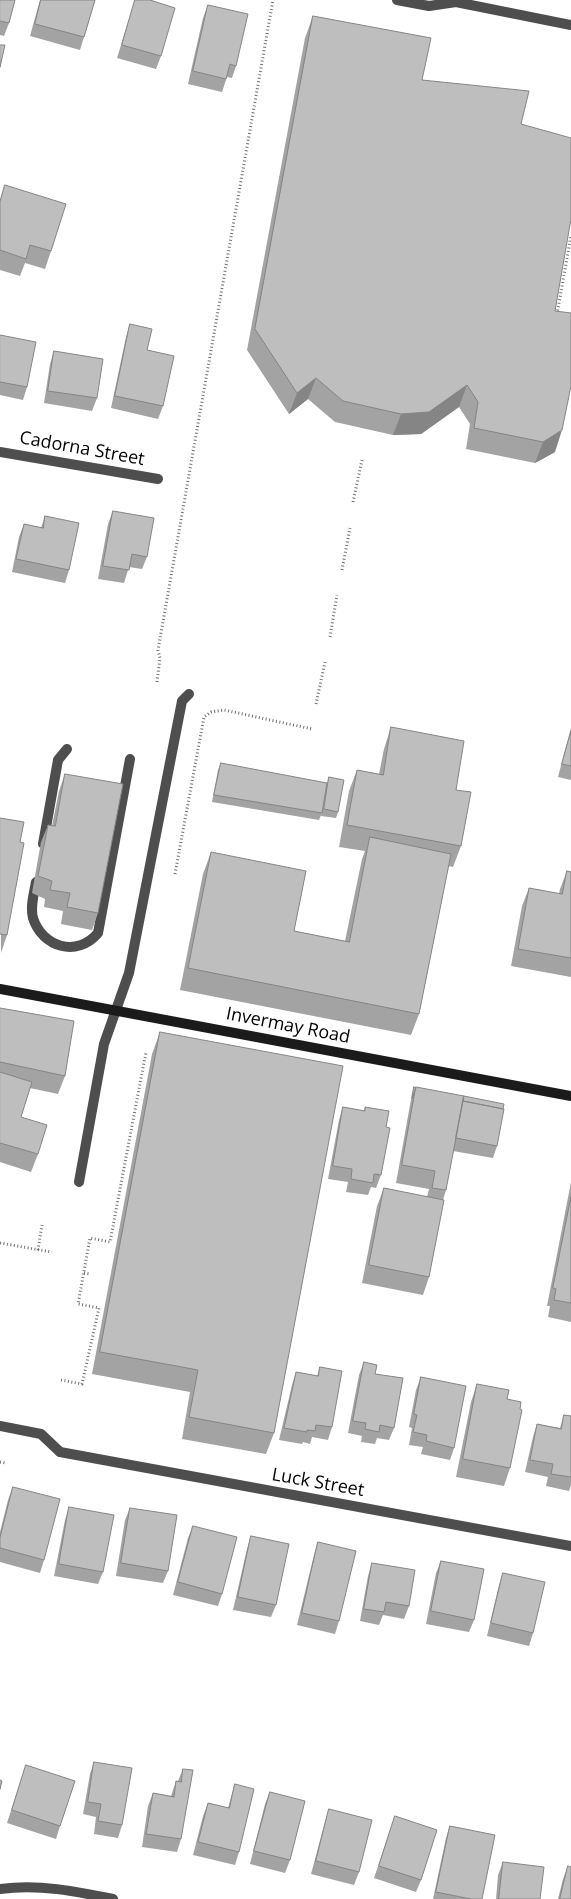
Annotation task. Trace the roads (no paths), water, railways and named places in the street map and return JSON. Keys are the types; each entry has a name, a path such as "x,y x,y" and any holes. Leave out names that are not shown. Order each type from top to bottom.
{"main road":[{"name":"Invermay Road","path":"0,988 571,1096"}],"street":[{"path":"397,0 429,6 456,2 571,25"},
{"name":"Cadorna Street","path":"0,452 158,479"},
{"path":"79,1182 104,1044 129,973 182,701 189,694"},
{"path":"67,749 58,760 32,906 33,918 39,930 51,941 68,948 81,947 90,942 98,933 130,759"},
{"name":"Luck Street","path":"0,1426 42,1434 60,1452 571,1546"},
{"path":"0,1889 16,1887 58,1888 113,1899"}]}
